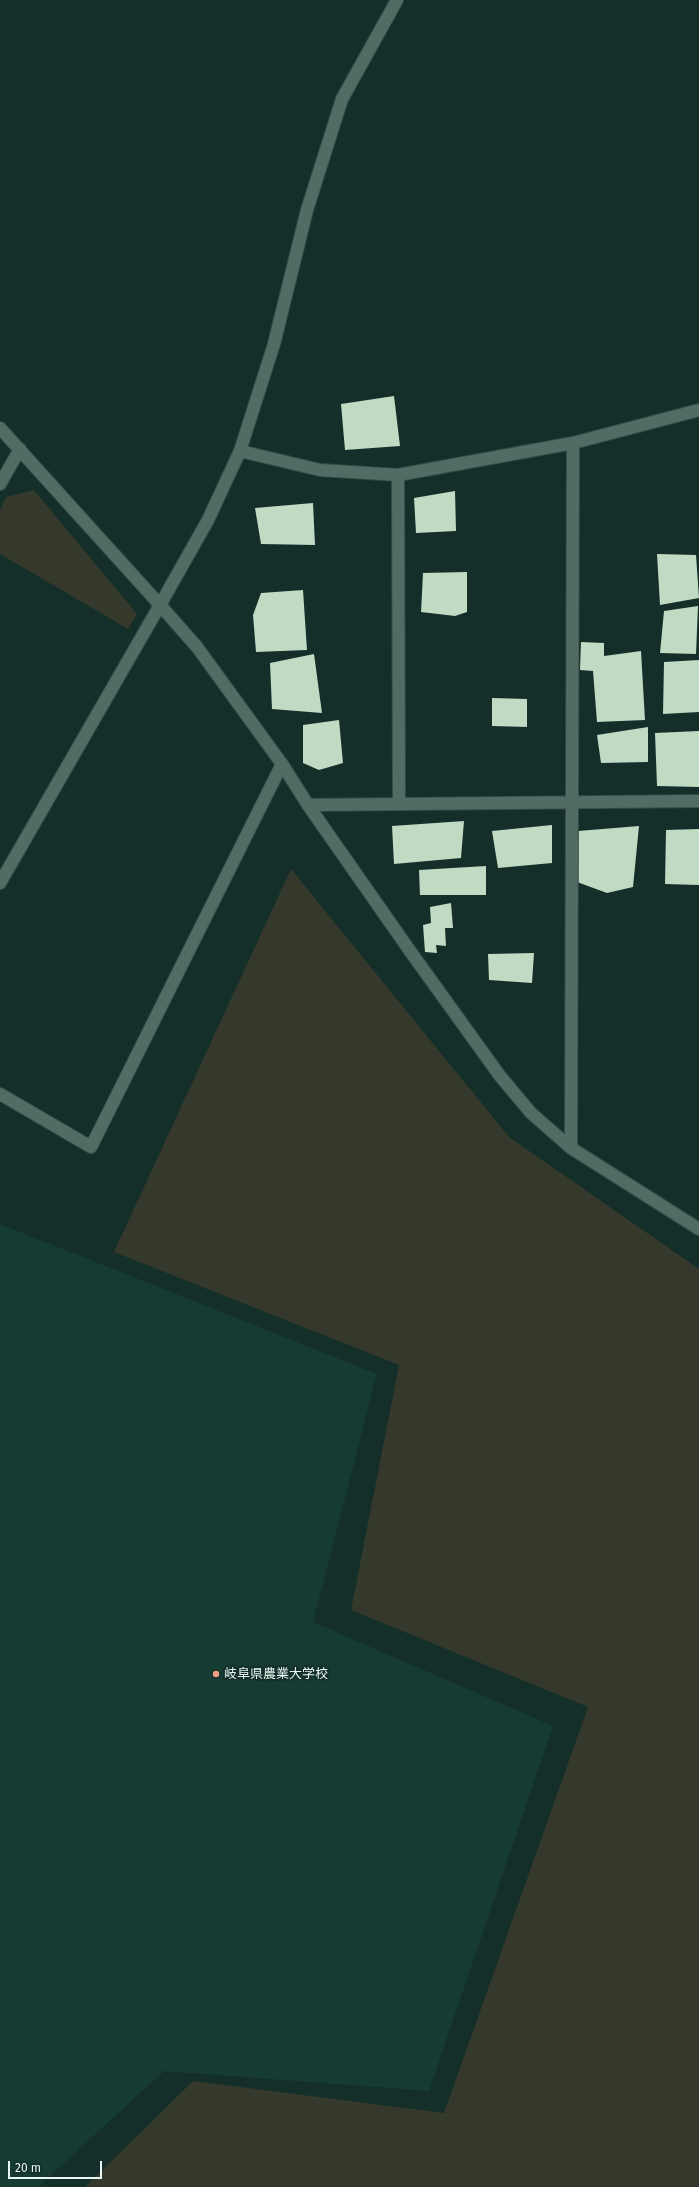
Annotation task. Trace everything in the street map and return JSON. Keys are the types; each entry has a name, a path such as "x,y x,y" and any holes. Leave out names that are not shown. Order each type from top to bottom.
{"street":[{"path":"0,883 208,520 240,451 274,344 307,210 342,99 397,0"},
{"path":"240,451 320,470 398,475 573,443 699,410"},
{"path":"0,428 196,647 282,764 308,805 500,1076 531,1114 571,1148 699,1229"},
{"path":"571,1148 574,802 573,443"},
{"path":"0,484 20,449"},
{"path":"398,475 399,803"},
{"path":"0,1094 91,1146 282,764"},
{"path":"308,805 699,801"}],"shaded area":[{"path":"34,490 137,614 128,629 0,554 0,510 6,497"},
{"path":"291,869 509,1137 699,1269 699,2187 85,2187 193,2081 444,2113 588,1707 351,1610 399,1365 114,1252"},
{"name":"岐阜県農業大学校","path":"0,1224 377,1374 313,1622 553,1726 429,2091 164,2071 38,2187 0,2187"}],"building":[{"path":"394,396 400,446 345,450 341,404"},
{"path":"455,491 456,531 416,533 414,498"},
{"path":"313,503 315,545 261,544 255,508"},
{"path":"657,554 696,555 699,598 660,605"},
{"path":"467,572 467,612 455,616 421,612 423,573"},
{"path":"303,590 307,650 256,652 253,615 261,593"},
{"path":"698,606 696,654 660,653 664,611"},
{"path":"581,642 604,643 604,656 641,651 645,720 597,722 593,671 580,670"},
{"path":"314,654 322,713 272,709 270,663"},
{"path":"699,660 699,712 663,714 664,662"},
{"path":"492,698 527,699 527,727 492,726"},
{"path":"339,720 343,763 319,770 303,763 303,725"},
{"path":"648,727 648,762 601,763 597,735"},
{"path":"699,731 699,787 657,786 655,733"},
{"path":"464,821 461,858 394,864 392,826"},
{"path":"552,825 552,863 498,868 492,831"},
{"path":"639,826 633,887 607,893 577,882 578,831"},
{"path":"699,829 699,885 665,884 666,830"},
{"path":"486,866 486,895 420,895 419,870"},
{"path":"451,903 453,928 445,928 446,946 436,945 437,953 425,952 423,925 431,923 430,907"},
{"path":"534,953 532,983 489,980 488,954"}],"place":[{"name":"岐阜県農業大学校","path":"216,1674"}]}
